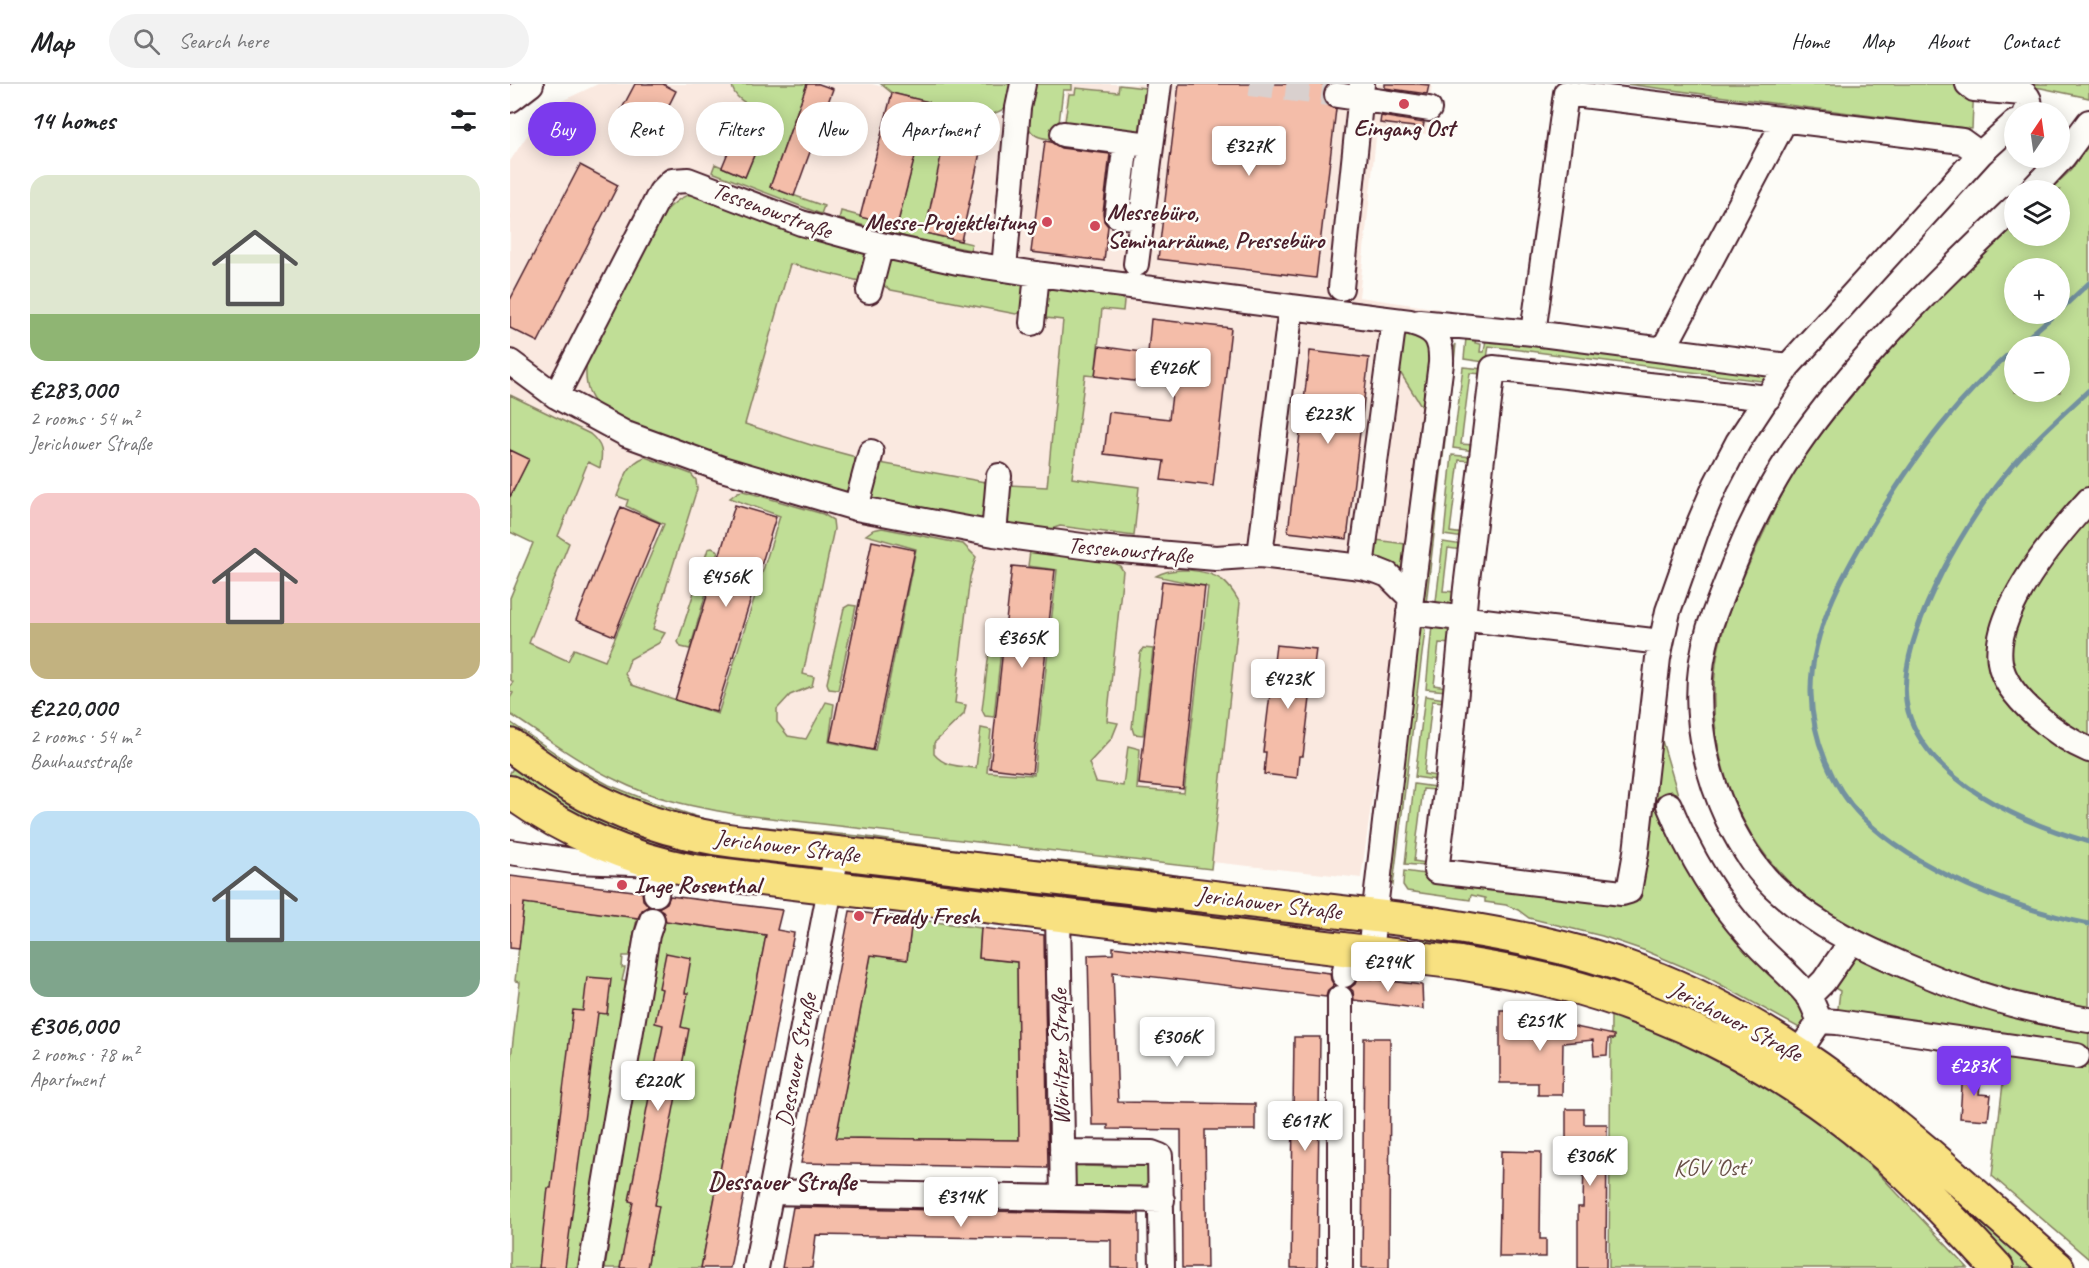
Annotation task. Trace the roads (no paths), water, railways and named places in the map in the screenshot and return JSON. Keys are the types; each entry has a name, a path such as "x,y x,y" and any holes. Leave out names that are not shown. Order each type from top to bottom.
{"main road":[{"name":"Jerichower Straße","path":"510,745 556,778 591,798 686,833 719,839 1486,931 1558,946 1606,960 1659,979 1706,1000 1798,1053 1879,1112 2058,1268"},
{"name":"Jerichower Straße","path":"510,792 571,831 620,852 661,864 709,873 1058,915 1354,959 1461,963 1558,982 1620,1001 1673,1021 1713,1040 1782,1078 1855,1129 1908,1176 1997,1268"}],"street":[{"path":"510,100 531,84"},
{"path":"1004,270 1018,108 1023,84"},
{"path":"1136,264 1159,84"},
{"path":"1968,84 1974,89 2020,91 2032,98"},
{"path":"1341,288 1358,133 1353,92 1430,109"},
{"path":"1533,333 1566,93 1962,141 1968,143 1980,154"},
{"path":"1663,350 1785,120"},
{"path":"2041,180 2063,157 2089,123"},
{"path":"1768,398 1493,368 1436,871 1622,893 1629,891 1636,852 1661,642 1668,611 1682,570 1716,484 1738,442 1768,398 1788,366 1980,154 2004,132"},
{"path":"1063,134 1151,145"},
{"path":"1126,142 1117,215 1142,218"},
{"name":"Tessenowstraße","path":"556,396 659,195 672,181 683,179 801,223 881,245 1004,270 1402,321 1424,327 1435,334 1442,349 1374,916 1354,959"},
{"path":"2004,218 1906,313 1814,421 1791,454 1742,546 1720,599 1705,644 1699,703 1703,746 1711,777 1737,839 1757,868 1781,894 1828,929 1851,942 1924,974 1980,994 2044,1012 2089,1020"},
{"path":"869,291 881,245"},
{"path":"1032,323 1037,274"},
{"path":"1260,555 1291,307"},
{"path":"1361,567 1402,321 1533,333 1788,366"},
{"name":"Tessenowstraße","path":"510,362 556,396 626,435 722,469 856,508 994,534 1143,553 1216,558 1260,555 1361,567 1378,570 1388,575 1410,605"},
{"name":"Tessenowstraße","path":"510,378 556,396"},
{"path":"856,508 871,452"},
{"path":"994,534 999,476"},
{"path":"2089,500 2054,539 2030,574 2010,613 2000,650 2000,662 2016,694 2060,734 2089,750"},
{"path":"1410,605 1464,618 1661,642"},
{"path":"1669,805 1683,840 1701,874 1724,907 1750,938 1809,997 1820,1021"},
{"name":"Jerichower Straße","path":"510,852 573,861 661,864"},
{"name":"Dessauer Straße","path":"756,1268 837,853"},
{"path":"656,894 661,864"},
{"name":"Wörlitzer Straße","path":"1058,915 1063,1198"},
{"path":"591,1268 647,935 652,920"},
{"path":"1809,997 1824,981 1851,942"},
{"path":"1340,998 1340,1268"},
{"path":"1798,1053 1820,1021"},
{"path":"1820,1021 2077,1056"},
{"path":"1062,1152 1152,1153 1160,1156 1162,1160 1162,1268"},
{"path":"770,1192 1162,1200"}],"waterway":[{"path":"2070,301 2089,283"},
{"path":"2030,336 2043,324"},
{"path":"2004,358 1957,406 1925,446 1855,554 1833,599 1817,645 1812,669 1812,710 1825,760 1841,791 1862,817 1884,836 1938,871 1968,885 2030,909 2089,924"},
{"path":"2089,390 2013,465 1969,525 1934,588 1920,622 1910,654 1906,685 1908,711 1919,736 1936,759 1957,779 2009,811 2037,824 2089,842"}],"tunnel":[{"path":"1250,84 1337,95"}],"place":[{"name":"Eingang Ost","path":"1404,104"},
{"name":"Messe-Projektleitung","path":"1047,222"},
{"name":"Messebüro, Seminarräume, Pressebüro","path":"1095,226"},
{"name":"Inge Rosenthal","path":"622,885"},
{"name":"Freddy Fresh","path":"859,916"}],"district":[{"name":"Dessauer Straße","path":"782,1181"}],"park label":[{"name":"KGV 'Ost'","path":"1711,1167"}]}
